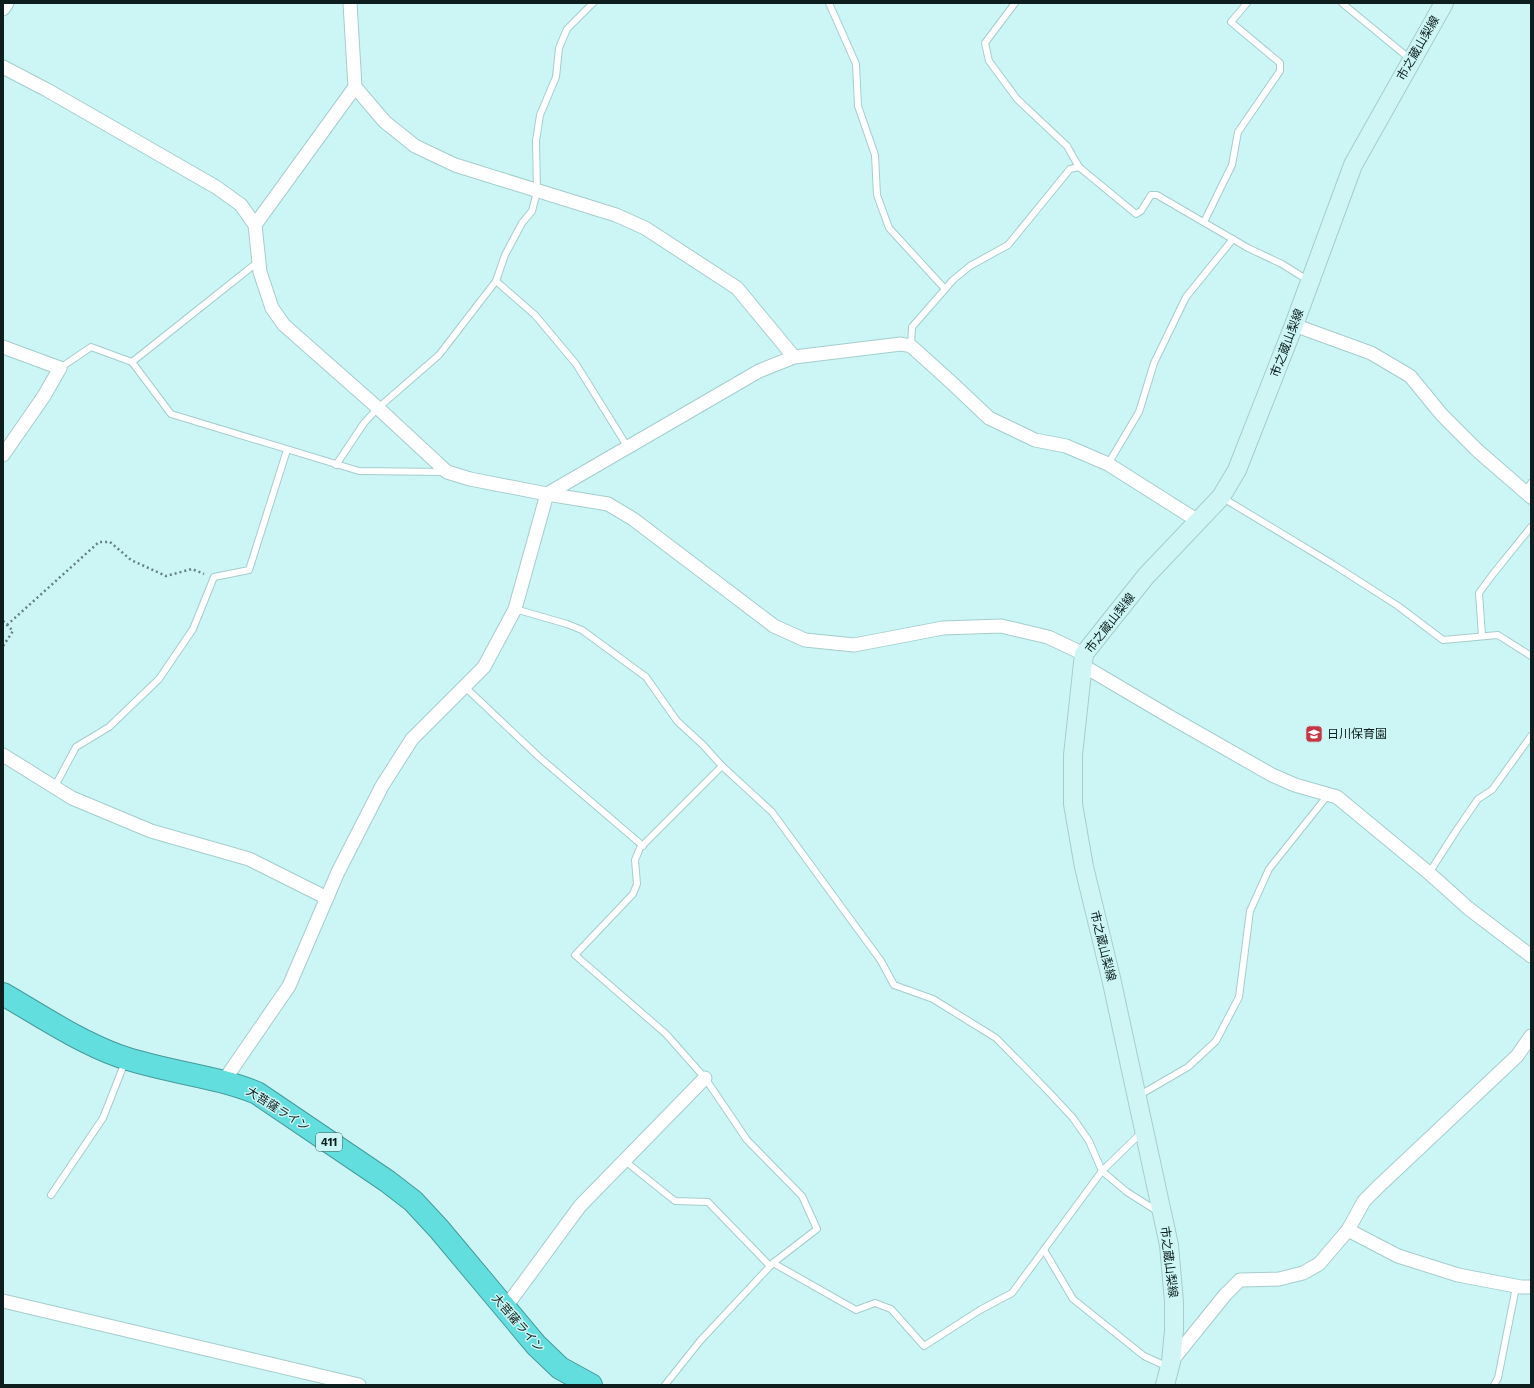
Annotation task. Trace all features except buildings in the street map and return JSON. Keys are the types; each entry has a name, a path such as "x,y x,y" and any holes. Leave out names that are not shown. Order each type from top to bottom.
{"highway":[{"name":"大菩薩ライン","path":"3,994 85,1041 127,1058 154,1066 237,1085 257,1093 387,1181 413,1201 439,1229 536,1345 560,1368 591,1385"}],"main road":[{"name":"市之蔵山梨線","path":"1168,1372 1174,1330 1174,1302 1169,1245 1111,978 1084,867 1073,804 1073,755 1083,660 1146,576 1221,497 1237,470 1294,325 1353,164 1444,3"}],"street":[{"path":"3,9 7,3"},
{"path":"350,3 355,87 385,122 415,146 455,165 616,216 645,228 737,288 794,357"},
{"path":"3,67 47,90 216,187 241,205 255,225 260,272 272,308 284,325 378,408 447,472 470,479 608,504 633,519 774,626 805,640 854,645 943,628 1001,626 1048,637 1172,718 1272,774 1295,785 1337,797 1429,873 1468,908 1531,956"},
{"path":"255,225 355,87"},
{"path":"1294,325 1371,353 1410,376 1452,426 1478,451 1529,491"},
{"path":"223,1082 289,986 338,872 379,793 412,739 484,667 515,609 547,494 627,446 759,371 794,357 901,344 911,346 989,418 1036,440 1066,446 1108,464 1198,522"},
{"path":"3,347 60,368 44,396 3,455"},
{"path":"3,755 72,798 151,831 248,859 327,898"},
{"path":"1168,1372 1225,1294 1240,1280 1279,1279 1303,1273 1319,1264 1348,1230 1364,1201 1517,1056 1531,1036"},
{"path":"505,1308 580,1206 705,1078"},
{"path":"1348,1230 1398,1256 1458,1275 1516,1287 1531,1287"},
{"path":"3,1301 359,1385"}],"lane":[{"path":"336,465 364,423 378,408 439,355 496,281 505,255 522,223 532,211 537,192 536,141 540,115 556,77 559,48 567,29 593,3"},
{"path":"829,3 856,64 858,106 875,155 877,195 889,228 945,289"},
{"path":"1015,3 985,43 989,61 1017,100 1067,146 1079,167 1136,214 1141,211 1151,195 1157,195 1310,281"},
{"path":"1204,222 1232,165 1238,132 1280,71 1280,63 1231,22 1247,3"},
{"path":"1342,3 1412,60"},
{"path":"911,346 912,327 953,280 970,266 1008,245 1070,169 1079,167"},
{"path":"1108,464 1139,412 1154,363 1186,297 1233,239"},
{"path":"132,362 259,261"},
{"path":"496,281 535,315 576,364 627,446"},
{"path":"60,368 91,347 132,362 171,414 359,471 447,472"},
{"path":"55,786 76,747 109,727 159,678 193,629 214,577 249,570 287,450"},
{"path":"1221,497 1334,564 1398,606 1443,640 1498,635 1531,656"},
{"path":"1482,636 1479,593 1531,527"},
{"path":"515,609 567,624 582,630 646,677 677,721 703,745 722,766 772,812 881,961 894,985 933,999 996,1038 1073,1118 1089,1141 1102,1171 1127,1192 1162,1214"},
{"path":"464,687 540,757 642,846"},
{"path":"1429,873 1478,799 1492,790 1531,736"},
{"path":"665,1385 700,1341 772,1264 817,1229 802,1196 746,1140 705,1078 666,1034 574,955 633,894 637,884 635,860 642,846 722,766"},
{"path":"1137,1097 1188,1067 1216,1041 1239,997 1250,911 1253,904 1269,869 1328,794"},
{"path":"51,1195 103,1118 127,1058"},
{"path":"625,1161 675,1202 708,1202 772,1264 856,1310 876,1303 891,1309 924,1346 980,1310 1012,1292 1102,1171 1144,1130"},
{"path":"1044,1250 1073,1298 1144,1356 1168,1372"},
{"path":"1494,1385 1498,1378 1516,1287"}],"path":[{"path":"7,625 99,542 110,542 131,560 166,576 192,569 214,577"},
{"path":"3,621 13,631 3,646"}],"place":[{"name":"日川保育園","path":"1314,734"}]}
